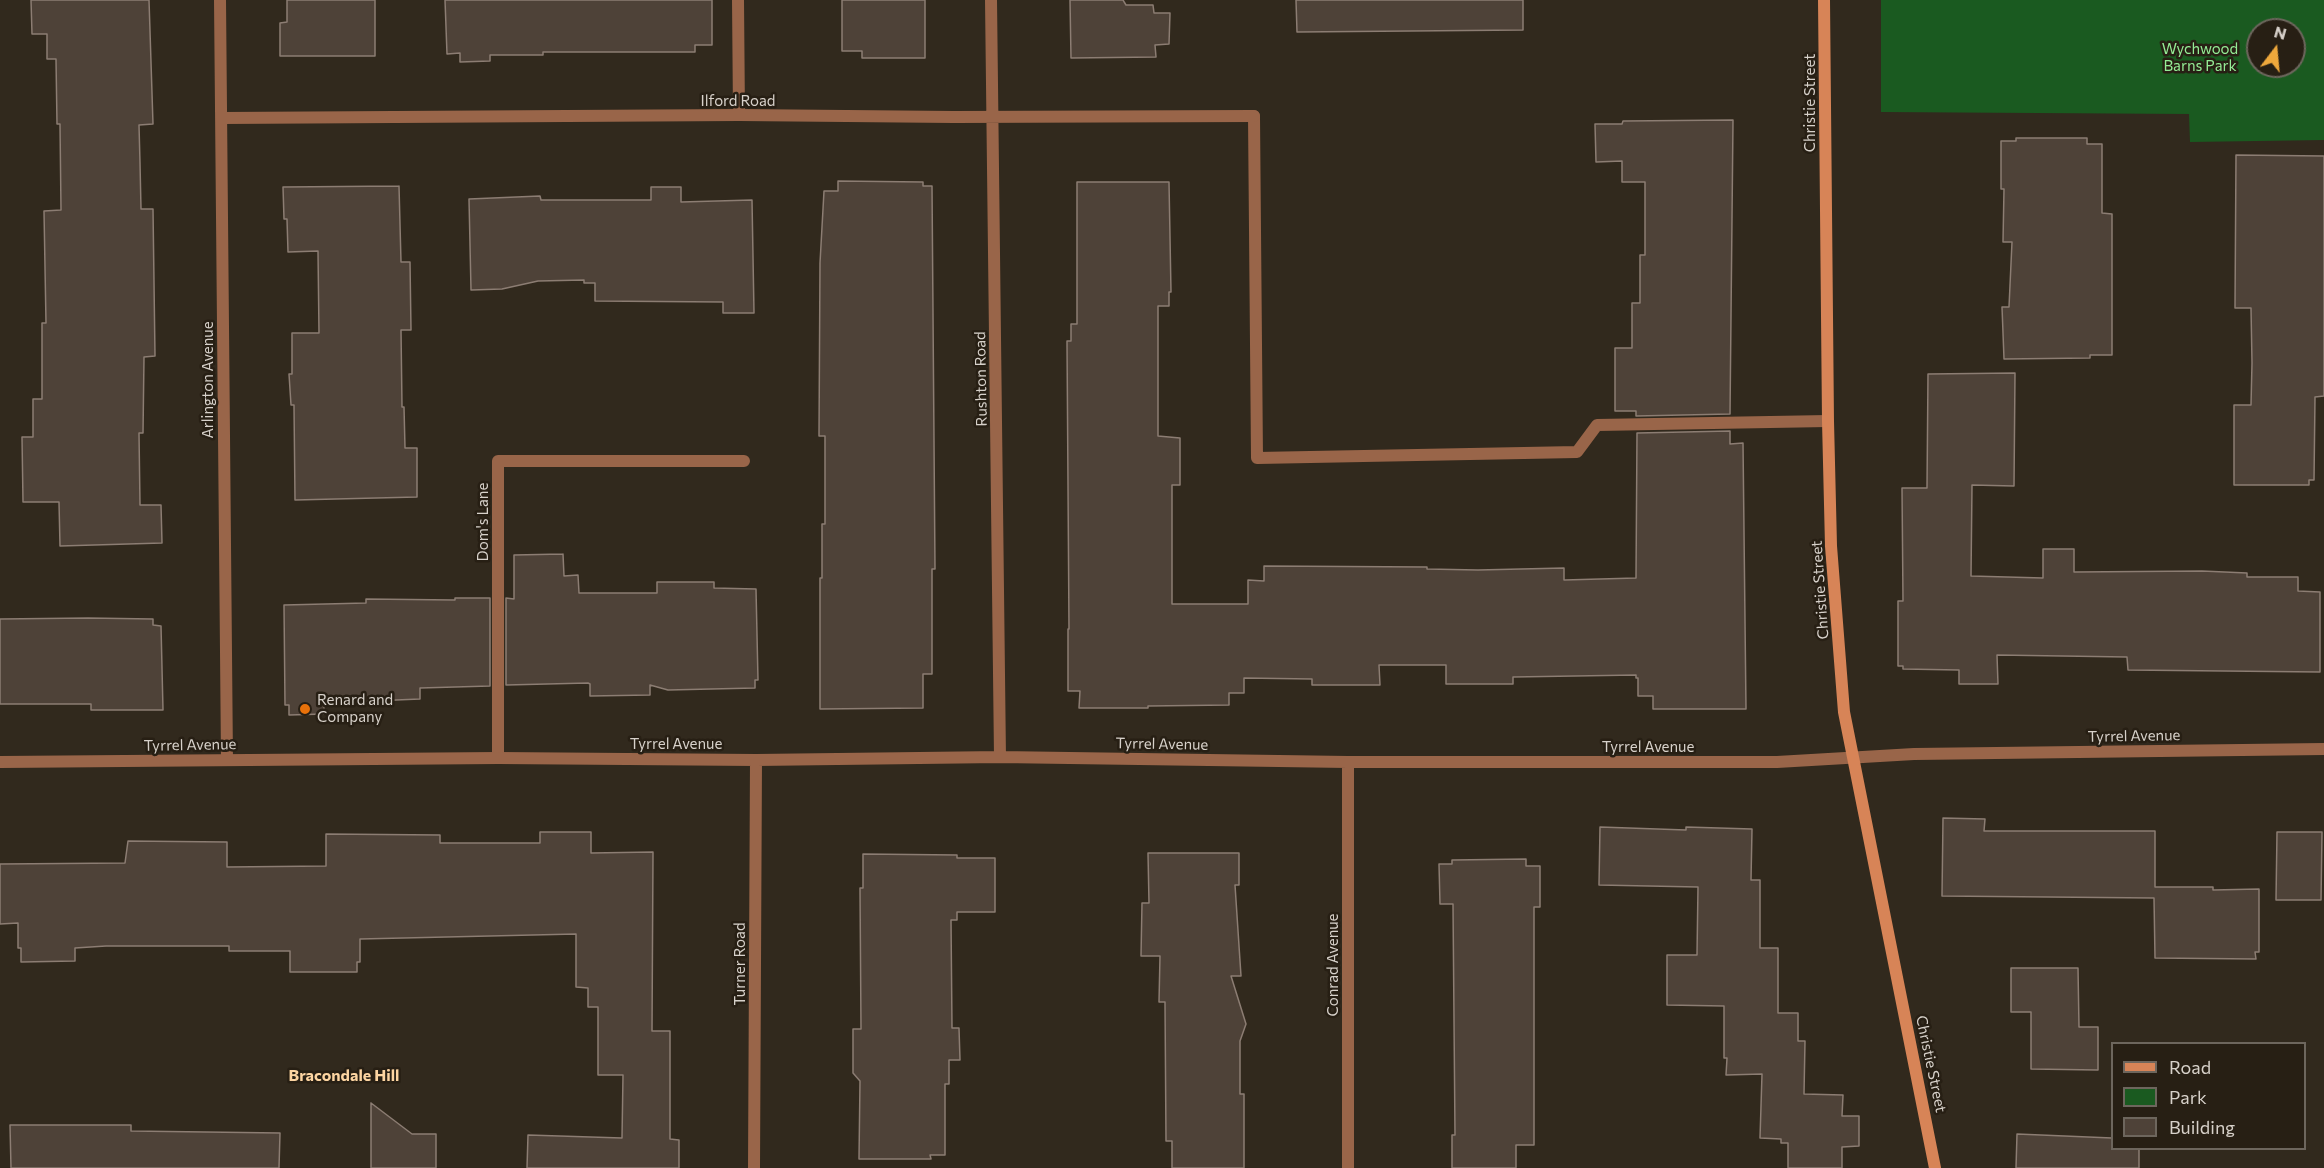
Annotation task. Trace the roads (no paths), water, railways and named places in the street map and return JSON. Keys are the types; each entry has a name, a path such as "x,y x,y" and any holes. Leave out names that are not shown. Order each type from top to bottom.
{"street":[{"name":"Arlington Avenue","path":"220,0 227,760"},
{"path":"738,0 739,115"},
{"name":"Rushton Road","path":"992,0 1000,757"},
{"name":"Christie Street","path":"1824,0 1831,546 1844,712 1935,1168"},
{"name":"Ilford Road","path":"222,118 739,115 1254,116 1257,458 1577,452 1597,425 1828,421"},
{"name":"Dom's Lane","path":"498,758 498,461 744,461"},
{"name":"Tyrrel Avenue","path":"0,762 1000,757 1348,762 1777,762 1914,754 2324,749"},
{"name":"Turner Road","path":"754,1168 756,759"},
{"name":"Conrad Avenue","path":"1348,762 1348,1168"}],"place":[{"name":"Renard and Company","path":"305,709"}],"district":[{"name":"Bracondale Hill","path":"344,1076"}],"park label":[{"name":"Wychwood Barns Park","path":"2200,58"}]}
